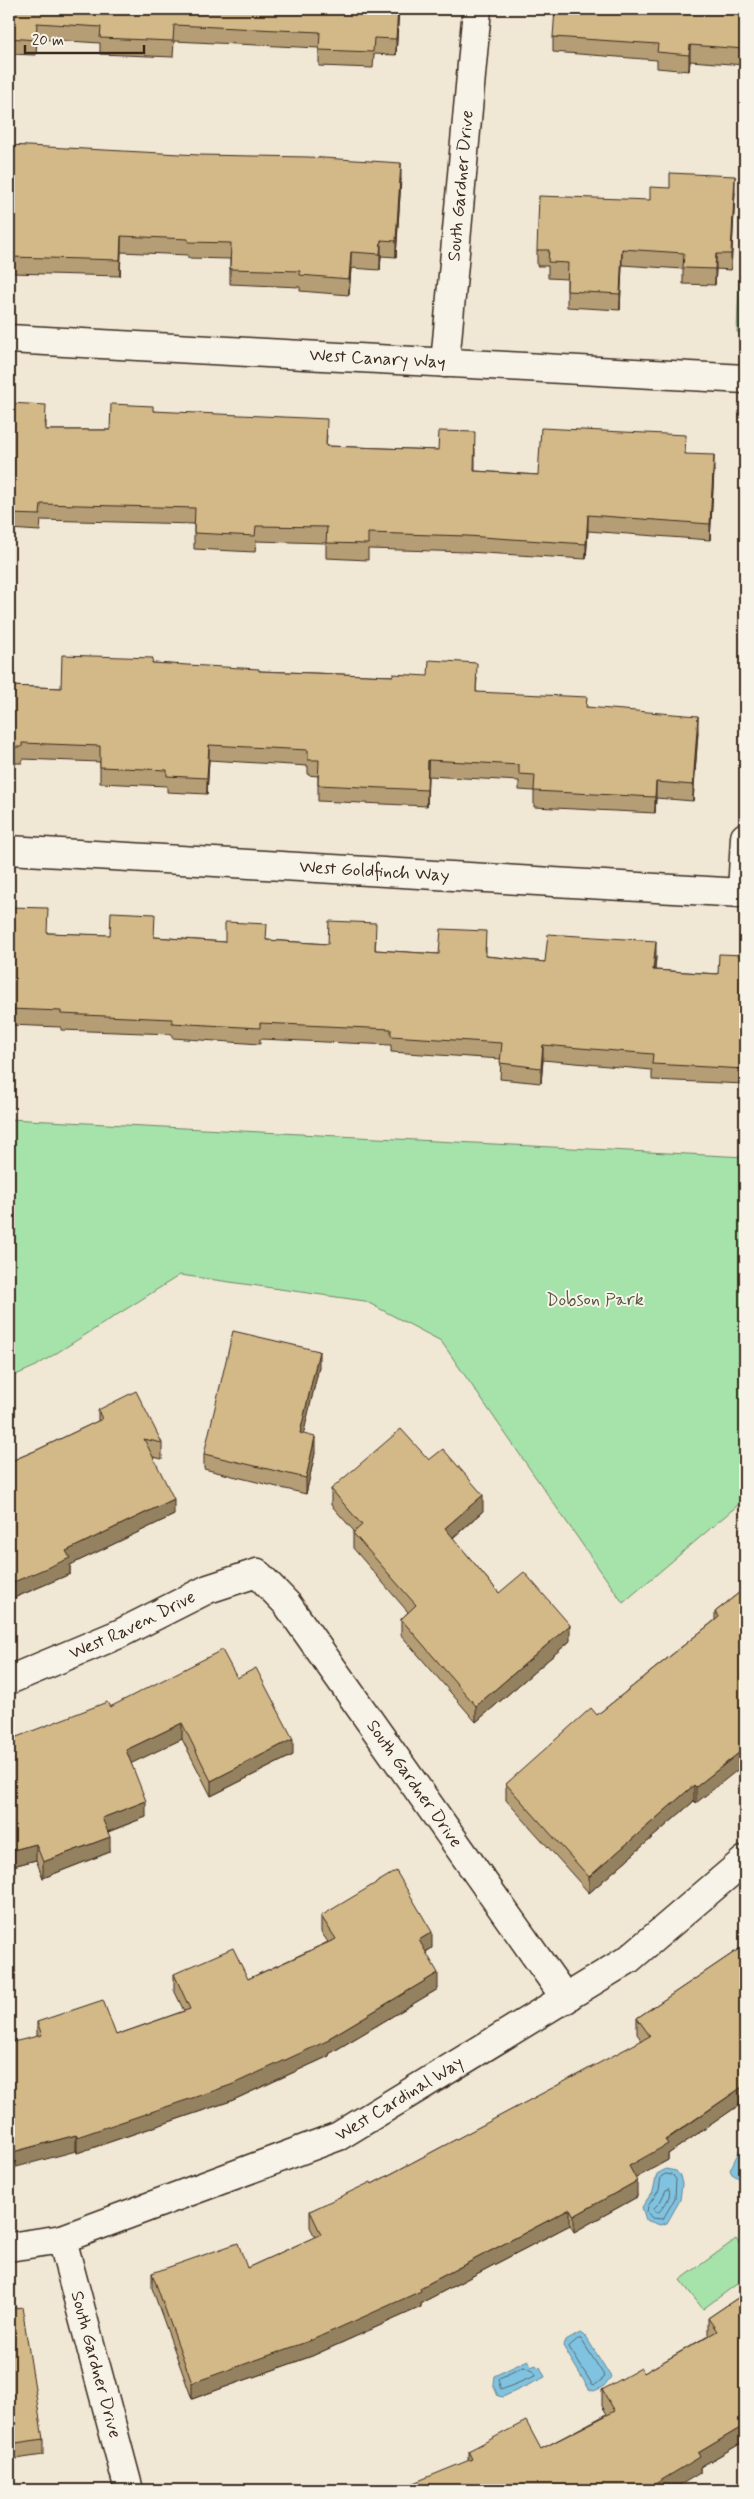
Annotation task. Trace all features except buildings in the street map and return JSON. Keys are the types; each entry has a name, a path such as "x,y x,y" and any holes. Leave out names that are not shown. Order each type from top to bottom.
{"street":[{"name":"South Gardner Drive","path":"444,362 477,9"},
{"name":"West Canary Way","path":"9,339 745,379"},
{"name":"West Goldfinch Way","path":"9,850 742,893 745,837"},
{"name":"South Gardner Drive","path":"257,1573 287,1604 566,1999"},
{"name":"West Raven Drive","path":"9,1680 119,1634 208,1589 257,1573"},
{"name":"West Cardinal Way","path":"9,2247 62,2239 339,2136 629,1959 745,1860"},
{"name":"South Gardner Drive","path":"62,2239 129,2490"}],"green space":[{"path":"745,127 745,335 737,332"},
{"name":"Dobson Park","path":"9,1119 745,1157 745,1499 623,1603 441,1341 365,1301 180,1275 36,1366 9,1378"},
{"path":"736,2239 745,2252 745,2278 703,2309 680,2280"}],"water":[{"path":"745,2139 745,2182 732,2174 730,2170"},
{"path":"666,2169 676,2171 680,2176 682,2184 680,2200 667,2223 660,2225 646,2220 642,2207 653,2191 657,2174"},
{"path":"580,2333 586,2337 611,2377 603,2387 594,2391 589,2389 563,2346 564,2342"},
{"path":"528,2360 531,2367 536,2365 538,2368 540,2367 545,2377 503,2397 498,2396 493,2385 494,2376"}]}
